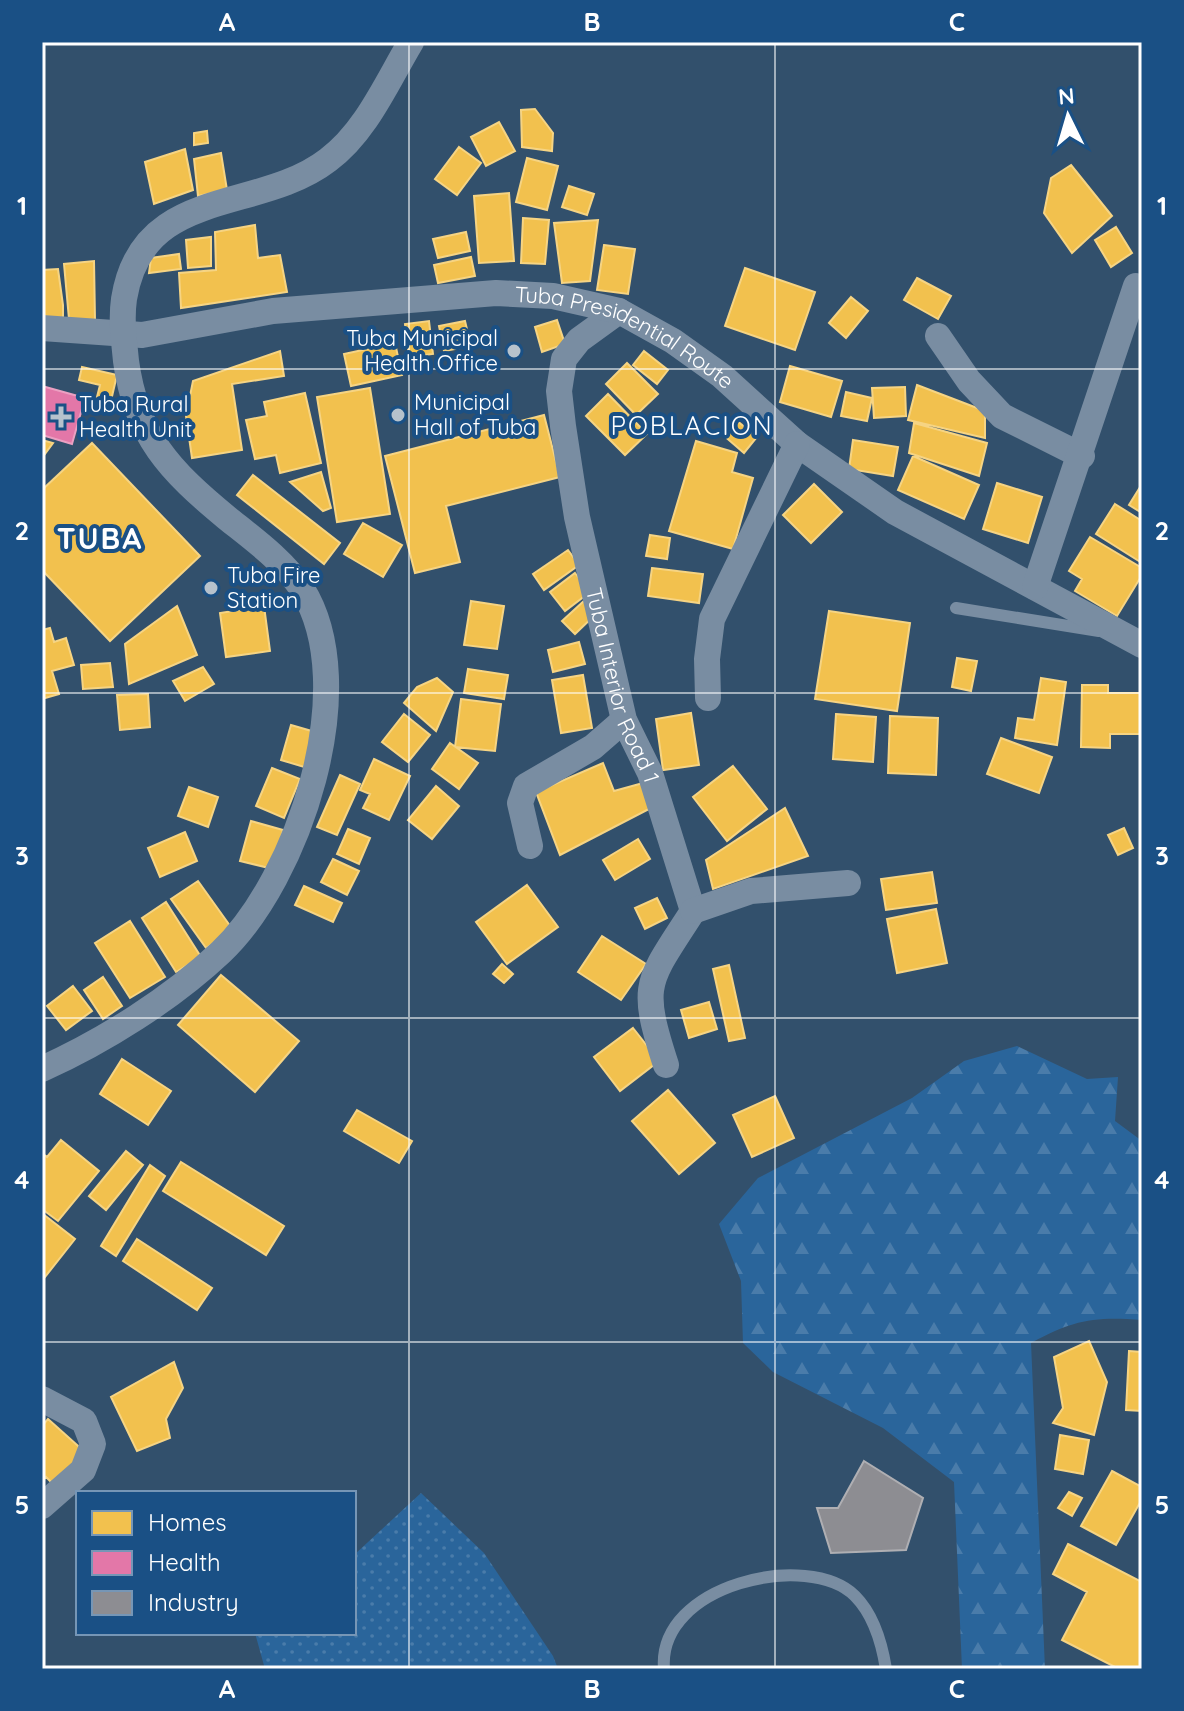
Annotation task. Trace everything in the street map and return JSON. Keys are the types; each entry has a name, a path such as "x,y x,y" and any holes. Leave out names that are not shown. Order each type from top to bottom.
{"street":[{"path":"42,1069 72,1055 184,984 223,950 265,897 288,851 320,757 326,723 321,648 315,617 302,588 164,458 134,406 123,334 124,297 147,243 181,216 290,180 329,160 364,122 411,42"},
{"path":"1035,587 1082,456 1136,286"},
{"name":"Tuba Presidential Route","path":"42,328 123,334 159,333 273,311 425,296 496,293 553,296 619,311 673,341 722,376 797,444 895,512 1134,640"},
{"name":"Tuba Interior Road 1","path":"619,311 579,340 564,359 559,391 577,517 624,720 650,773 693,911"},
{"path":"938,336 969,381 1002,416 1082,456"},
{"path":"708,698 707,659 712,619 797,444"},
{"path":"530,846 520,803 526,786 593,747 624,720"},
{"path":"666,1065 648,1010 649,984 693,911 751,891 848,883"},
{"path":"42,1399 84,1421 93,1444 83,1470 42,1506"}],"lane":[{"path":"956,608 1134,640"},
{"path":"664,1669 663,1656 670,1630 689,1608 718,1590 757,1579 806,1578 832,1582 854,1595 869,1614 883,1649 886,1669"}],"green space":[{"path":"1017,1046 1087,1079 1118,1077 1115,1121 1142,1141 1142,1320 1084,1321 1031,1343 1045,1669 962,1669 954,1482 883,1428 773,1372 743,1343 741,1281 719,1224 758,1178 912,1098 964,1061"},
{"path":"421,1493 484,1553 553,1656 558,1669 265,1669 256,1635 356,1635 356,1553"}],"building: Homes":[{"path":"535,109 553,133 552,151 522,147 521,110"},
{"path":"499,122 515,151 486,166 471,137"},
{"path":"207,131 208,143 194,145 194,133"},
{"path":"459,147 481,163 457,195 435,179"},
{"path":"185,149 193,190 154,204 145,162"},
{"path":"221,153 227,190 198,196 194,159"},
{"path":"527,158 558,166 547,210 516,202"},
{"path":"1071,165 1112,216 1072,253 1044,213 1051,178"},
{"path":"569,186 594,194 587,215 562,207"},
{"path":"509,193 514,261 479,263 474,196"},
{"path":"523,218 549,220 545,264 521,263"},
{"path":"598,220 590,281 562,283 554,223"},
{"path":"255,225 258,258 280,255 287,292 181,308 179,273 216,270 215,232"},
{"path":"1116,227 1132,253 1111,267 1095,240"},
{"path":"466,232 470,251 438,258 433,239"},
{"path":"211,237 211,266 188,268 186,240"},
{"path":"604,245 635,249 628,294 597,290"},
{"path":"179,254 181,269 149,273 151,258"},
{"path":"471,257 475,276 438,283 434,265"},
{"path":"94,261 95,320 69,319 64,264"},
{"path":"745,268 815,292 795,350 725,326"},
{"path":"58,269 63,319 42,316 42,270"},
{"path":"917,278 951,296 938,319 904,300"},
{"path":"851,297 868,311 846,338 829,323"},
{"path":"557,320 565,344 542,352 535,327"},
{"path":"429,321 433,354 409,357 405,324"},
{"path":"465,321 471,346 444,351 439,326"},
{"path":"395,343 402,375 351,386 344,354"},
{"path":"280,351 284,376 232,384 242,450 192,458 186,416 193,381"},
{"path":"644,351 668,370 657,384 633,365"},
{"path":"627,363 658,394 636,415 606,384"},
{"path":"790,366 842,381 831,417 780,402"},
{"path":"82,367 117,375 110,405 96,401 100,385 79,380"},
{"path":"917,385 985,411 985,438 908,420"},
{"path":"905,387 906,416 874,418 872,388"},
{"path":"370,388 390,514 337,522 317,397"},
{"path":"846,392 872,398 867,421 841,416"},
{"path":"305,393 321,463 280,473 276,455 255,459 246,420 267,416 264,402"},
{"path":"608,394 647,434 625,455 586,416"},
{"path":"544,415 560,477 446,506 460,562 415,573 385,456"},
{"path":"736,420 757,437 744,453 723,435"},
{"path":"914,423 987,443 979,476 909,453"},
{"path":"42,440 53,443 42,458"},
{"path":"853,440 898,447 893,476 849,469"},
{"path":"696,441 737,453 732,472 753,478 733,549 669,531"},
{"path":"92,443 200,556 110,641 42,570 42,490"},
{"path":"913,456 979,485 964,519 898,490"},
{"path":"321,472 331,508 323,511 290,482"},
{"path":"253,475 340,543 324,564 237,495"},
{"path":"997,483 1042,497 1028,543 983,529"},
{"path":"814,484 842,512 811,543 783,515"},
{"path":"1142,484 1142,513 1129,505"},
{"path":"1115,504 1142,521 1142,563 1096,534"},
{"path":"363,523 402,545 383,577 344,554"},
{"path":"650,535 670,538 667,559 646,556"},
{"path":"1090,537 1142,568 1142,575 1117,616 1075,591 1082,579 1069,571"},
{"path":"568,550 579,565 544,590 533,574"},
{"path":"652,568 703,574 699,603 648,596"},
{"path":"575,573 590,592 565,611 550,592"},
{"path":"585,600 597,613 575,634 562,621"},
{"path":"471,601 504,606 497,649 464,645"},
{"path":"177,606 197,655 129,684 125,644"},
{"path":"264,606 270,651 226,657 220,613"},
{"path":"829,611 910,623 897,711 815,699"},
{"path":"50,628 54,642 66,638 74,665 52,671 59,694 42,699 42,630"},
{"path":"579,642 585,664 553,672 548,650"},
{"path":"957,658 977,661 971,691 952,687"},
{"path":"110,663 113,687 83,689 81,665"},
{"path":"203,667 214,684 185,701 173,681"},
{"path":"468,669 508,675 504,699 464,693"},
{"path":"583,675 592,728 561,733 552,680"},
{"path":"437,678 453,692 436,731 404,703 417,687"},
{"path":"1041,678 1066,682 1057,745 1015,738 1018,718 1034,720"},
{"path":"1082,685 1108,685 1108,693 1142,693 1142,734 1110,734 1110,748 1081,747"},
{"path":"148,694 150,727 120,730 117,695"},
{"path":"461,699 501,704 495,751 455,747"},
{"path":"691,713 699,765 663,770 656,719"},
{"path":"404,714 430,735 408,762 382,742"},
{"path":"836,714 876,717 873,762 833,759"},
{"path":"890,716 938,718 936,775 888,773"},
{"path":"291,725 322,734 311,769 281,760"},
{"path":"1001,738 1052,757 1039,793 987,774"},
{"path":"450,743 478,763 459,789 432,769"},
{"path":"374,759 410,776 389,820 363,808 370,794 360,790"},
{"path":"603,763 614,791 643,783 651,808 560,855 536,792"},
{"path":"733,766 767,809 727,841 693,797"},
{"path":"272,768 300,779 284,818 256,806"},
{"path":"340,775 360,784 337,835 317,827"},
{"path":"436,786 459,806 432,839 408,820"},
{"path":"189,787 218,797 208,827 178,816"},
{"path":"785,808 808,856 713,889 706,860"},
{"path":"251,821 283,830 273,869 240,861"},
{"path":"1124,828 1133,848 1118,855 1108,835"},
{"path":"348,829 370,838 359,864 337,854"},
{"path":"185,832 197,861 160,877 148,848"},
{"path":"638,839 650,859 615,880 603,860"},
{"path":"333,859 359,871 347,895 321,882"},
{"path":"932,872 937,903 886,910 881,879"},
{"path":"198,881 233,930 206,948 171,899"},
{"path":"527,885 558,927 507,964 476,922"},
{"path":"304,886 342,903 333,922 295,905"},
{"path":"657,898 667,918 645,929 635,908"},
{"path":"166,902 201,957 176,972 142,918"},
{"path":"936,909 947,963 897,973 887,919"},
{"path":"130,921 165,977 130,998 95,943"},
{"path":"602,936 646,964 621,1000 578,972"},
{"path":"502,964 513,974 504,983 493,974"},
{"path":"729,965 745,1038 729,1041 713,969"},
{"path":"221,975 299,1041 255,1092 178,1025"},
{"path":"103,977 122,1006 103,1019 84,990"},
{"path":"73,986 92,1011 66,1030 47,1006"},
{"path":"709,1002 717,1029 689,1038 681,1010"},
{"path":"633,1028 659,1061 620,1091 594,1057"},
{"path":"122,1059 171,1091 148,1125 100,1094"},
{"path":"668,1090 715,1143 679,1174 632,1121"},
{"path":"775,1096 794,1138 752,1157 733,1115"},
{"path":"357,1110 412,1141 399,1163 344,1131"},
{"path":"61,1140 99,1171 58,1221 42,1209 42,1153 47,1157"},
{"path":"126,1151 143,1165 106,1210 89,1196"},
{"path":"181,1162 284,1226 266,1255 163,1191"},
{"path":"150,1165 165,1176 116,1256 101,1246"},
{"path":"43,1214 75,1239 45,1277 42,1274"},
{"path":"137,1239 212,1288 197,1310 123,1261"},
{"path":"1089,1341 1107,1382 1094,1435 1053,1423 1063,1408 1054,1357"},
{"path":"1129,1351 1142,1352 1142,1411 1126,1410"},
{"path":"174,1362 183,1388 166,1419 170,1438 137,1451 111,1397"},
{"path":"48,1419 86,1453 55,1486 46,1477 42,1481 42,1426"},
{"path":"1060,1435 1089,1440 1083,1474 1055,1469"},
{"path":"1112,1471 1142,1487 1142,1499 1116,1545 1081,1526"},
{"path":"1069,1492 1082,1498 1072,1516 1058,1508"},
{"path":"1068,1544 1142,1582 1142,1669 1119,1669 1062,1640 1087,1592 1053,1574"}],"building: Health":[{"name":"Tuba Rural Health Unit","path":"42,386 85,398 72,444 42,435"}],"building: Industry":[{"path":"864,1461 923,1498 906,1550 831,1553 817,1508 838,1508"}],"place":[{"name":"Tuba Municipal Health Office","path":"514,351"},
{"name":"Municipal Hall of Tuba","path":"398,415"},
{"name":"Tuba Rural Health Unit","path":"61,417"},
{"name":"Tuba Fire Station","path":"211,588"}],"district":[{"name":"POBLACION","path":"692,426"},
{"name":"TUBA","path":"100,539"}]}
